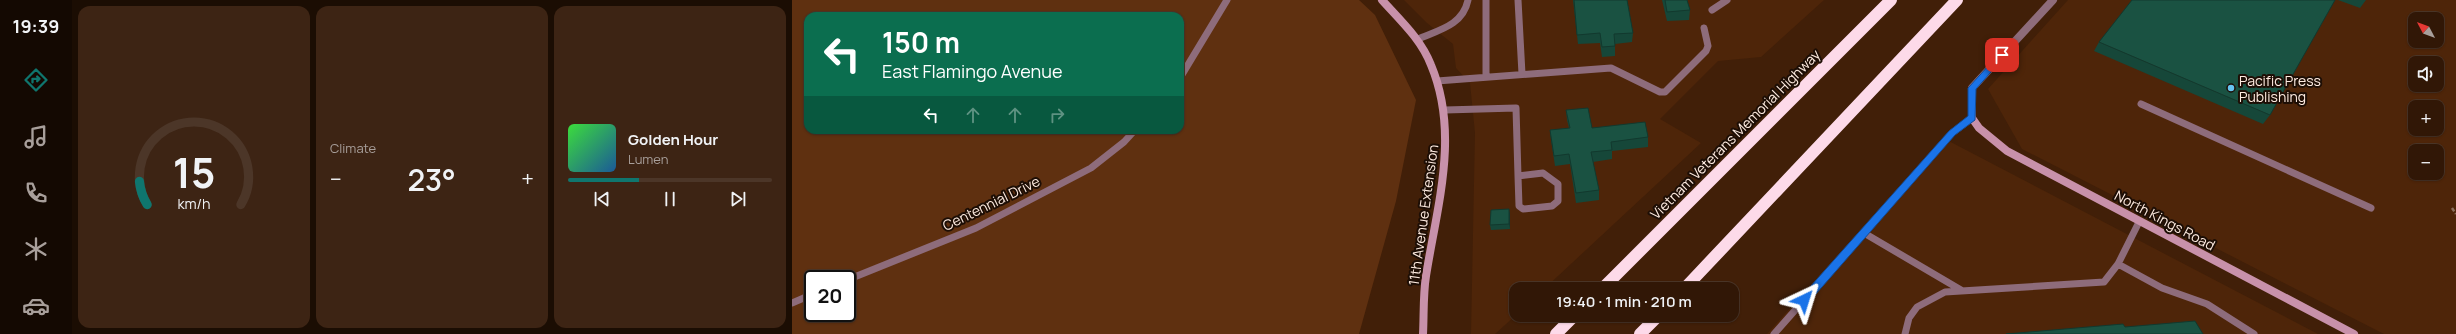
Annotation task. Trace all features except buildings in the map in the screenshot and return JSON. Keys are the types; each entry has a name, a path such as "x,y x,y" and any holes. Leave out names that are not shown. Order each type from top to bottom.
{"highway":[{"name":"Vietnam Veterans Memorial Highway","path":"1609,282 1890,0"},
{"path":"1691,282 1957,0"},
{"path":"1556,334 1568,322"},
{"path":"1640,334 1652,322"}],"street":[{"name":"11th Avenue Extension","path":"1382,0 1418,39 1437,81 1445,110 1448,144 1446,167 1426,279 1423,334"},
{"path":"1972,118 1972,88 2053,0"},
{"name":"North Kings Road","path":"1972,118 1979,128 2007,151 2139,222 2354,334"}],"lane":[{"path":"1184,71 1227,0"},
{"path":"1418,39 1457,21 1466,12 1468,0"},
{"path":"1486,0 1486,77"},
{"path":"1518,0 1522,74"},
{"path":"1712,10 1727,0"},
{"path":"1437,81 1611,68 1660,92 1665,92 1706,51 1708,46 1704,28"},
{"path":"2141,104 2371,208"},
{"path":"1445,110 1516,108 1518,176 1519,206 1523,209 1552,206 1558,201 1558,184 1543,173 1518,176"},
{"path":"1774,334 1952,133 1972,118"},
{"name":"Centennial Drive","path":"856,276 976,228 1091,168 1124,142 1131,134"},
{"path":"1905,334 1909,316 1920,303 1938,294 1961,290 2104,282 2118,264 2139,222"},
{"path":"1864,232 1961,290"},
{"path":"2118,264 2162,288 2207,304 2254,334"},
{"path":"792,303 804,298"}],"path":[{"path":"2452,208 2456,214"}],"shaded area":[{"path":"792,0 1359,0 1375,15 1416,100 1396,201 1359,334 792,334"},
{"path":"1404,0 1824,0 1761,57 1718,61 1660,119 1701,143 1552,282 1509,282 1509,321 1495,334 1471,334 1475,133 1470,83 1456,68 1453,44 1427,23"},
{"path":"2068,0 2456,0 2456,334 2384,334 2022,149 1988,89"},
{"path":"1943,138 2318,334 1767,334"}],"place":[{"name":"Pacific Press Publishing","path":"2231,88"}],"route":[{"path":"1804,300 1952,133 1972,118 1970,106 1972,88 2002,55"}]}
